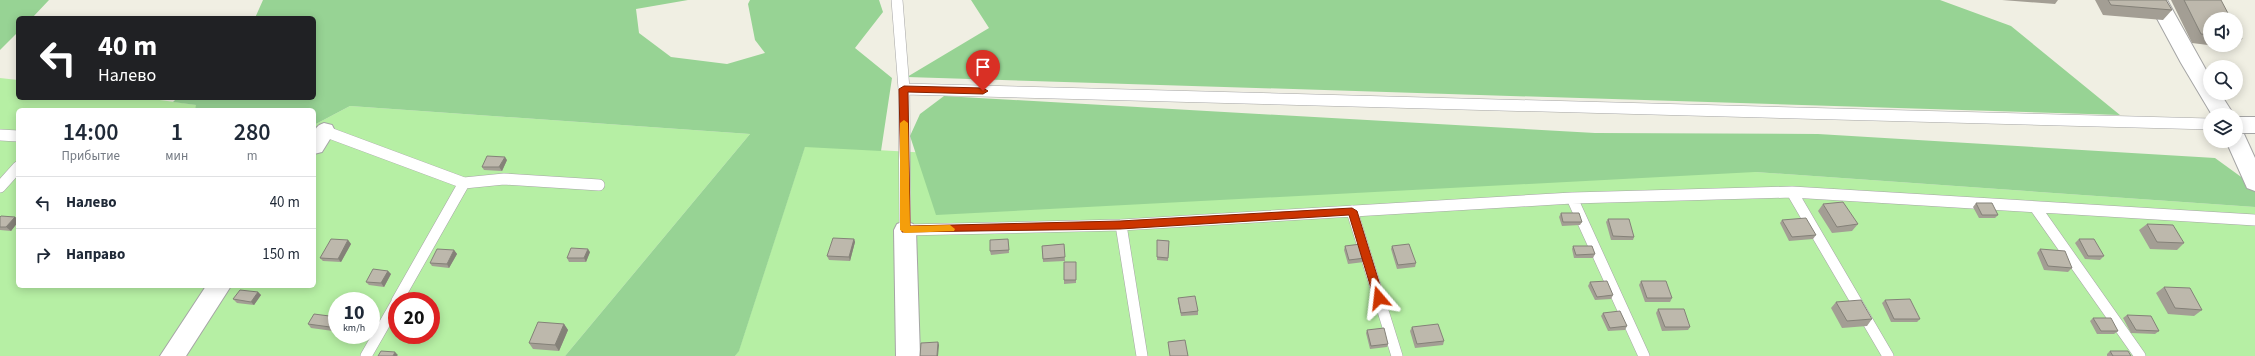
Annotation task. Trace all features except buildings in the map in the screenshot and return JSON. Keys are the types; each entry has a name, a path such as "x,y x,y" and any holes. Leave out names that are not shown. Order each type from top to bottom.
{"street":[{"path":"2157,0 2191,63 2219,108"},
{"path":"2243,125 2255,126"},
{"path":"2240,148 2255,182"},
{"path":"905,230 908,356"},
{"path":"172,356 218,288"}],"lane":[{"path":"897,0 904,89 905,230 1120,225 1572,198 1792,192 2255,220"},
{"path":"904,89 2203,124"},
{"path":"0,136 16,136"},
{"path":"319,138 464,183 504,179 599,185"},
{"path":"0,187 16,169"},
{"path":"402,292 464,183"},
{"path":"1792,192 1888,356"},
{"path":"1572,198 1644,356"},
{"path":"2035,207 2140,356"},
{"path":"1352,211 1397,356"},
{"path":"1120,225 1142,356"},
{"path":"366,356 388,317"}],"green space":[{"path":"0,0 49,0 34,16 16,16 16,34 0,50"},
{"path":"263,0 688,0 636,9 639,33 671,57 727,64 765,53 755,40 748,4 750,0 879,0 883,12 855,48 892,78 881,151 805,147 739,351 735,356 565,356 750,134 350,106 316,124 316,108 195,108 196,105 173,102 175,100 316,100 316,16 256,16"},
{"path":"971,0 1940,0 2011,26 2120,115 907,77 989,28"},
{"path":"0,78 16,80 16,100 160,100 197,105 196,108 16,108 16,288 316,288 316,124 350,106 750,134 565,356 0,356"},
{"path":"944,96 1595,133 1818,134 2215,158 2255,187 2255,207 1755,172 936,215 910,136 920,114"},
{"path":"805,146 930,153 1755,172 2255,207 2255,356 735,356 739,350"}],"slow traffic":[{"path":"904,123 905,230 950,229"}],"route":[{"path":"983,91 904,89 905,230 1120,225 1352,211 1379,298"}]}
